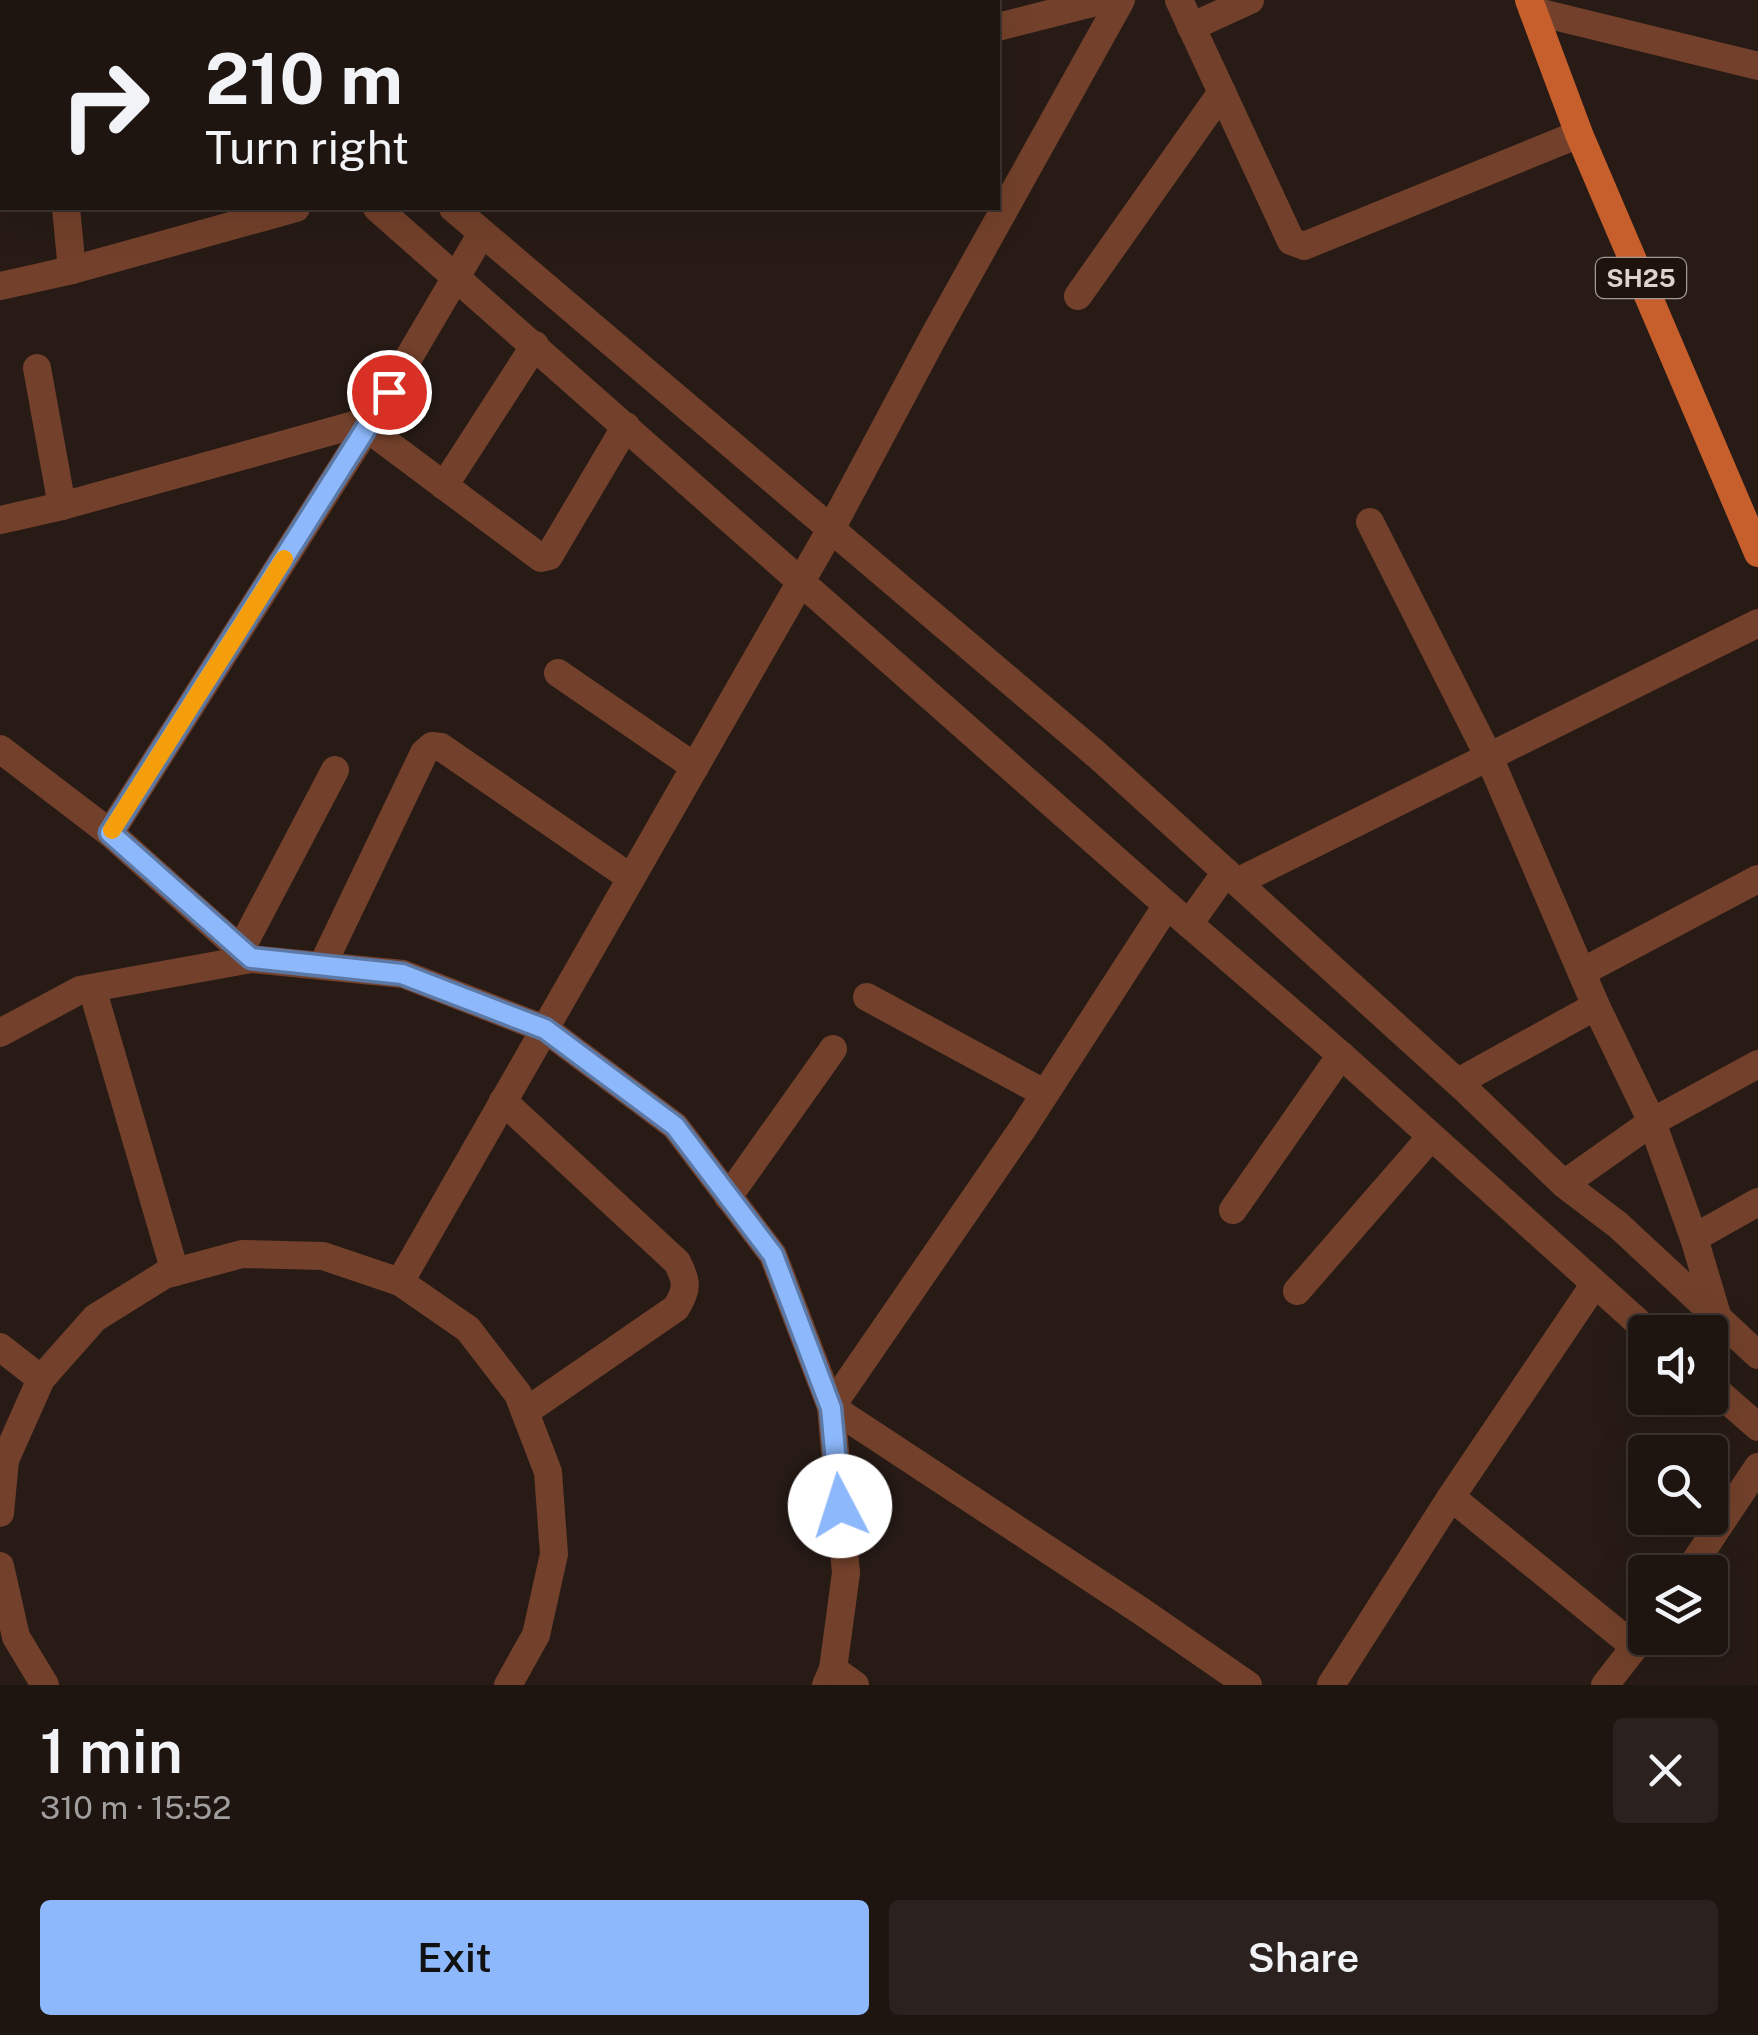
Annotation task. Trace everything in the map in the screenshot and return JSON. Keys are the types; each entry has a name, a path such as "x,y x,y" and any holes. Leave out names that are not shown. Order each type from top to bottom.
{"main road":[{"name":"SH25","path":"1531,6 1579,134 1758,553"}],"street":[{"path":"1000,26 1104,0"},
{"path":"400,1282 802,582 1121,0"},
{"path":"1179,0 1291,241 1298,246 1579,134"},
{"path":"1191,27 1250,0"},
{"path":"1531,6 1758,66"},
{"path":"1078,296 1222,92"},
{"path":"66,210 72,270"},
{"path":"0,286 289,210"},
{"path":"379,210 1341,1055 1629,1315"},
{"path":"455,210 1097,755 1458,1082 1564,1184 1618,1225 1717,1315"},
{"path":"110,833 370,424 482,233"},
{"path":"444,486 535,345"},
{"path":"36,368 62,506"},
{"path":"370,424 444,486 538,557 546,558 626,426"},
{"path":"0,520 370,424"},
{"path":"1370,522 1489,756 1596,1006 1652,1122 1717,1315"},
{"path":"1189,924 1232,877 1758,623"},
{"path":"558,673 695,767"},
{"path":"322,966 424,753 432,746 442,746 631,878"},
{"path":"0,749 110,833 246,954"},
{"path":"246,954 334,770"},
{"path":"1582,972 1758,879"},
{"path":"831,1408 1167,906"},
{"path":"0,1032 80,990 246,954 402,974 545,1029 675,1126 773,1255 831,1408 846,1572 838,1680"},
{"path":"92,988 175,1272"},
{"path":"868,997 1044,1093"},
{"path":"1458,1082 1596,1006"},
{"path":"728,1197 833,1049"},
{"path":"1233,1210 1341,1055"},
{"path":"1564,1184 1652,1122 1758,1064"},
{"path":"503,1101 677,1262 686,1278 686,1292 676,1308 525,1412"},
{"path":"1297,1291 1430,1138"},
{"path":"1694,1238 1758,1202"},
{"path":"0,1514 5,1460 42,1378 96,1318 164,1275 242,1254 323,1256 400,1282 468,1329 518,1394 548,1472 554,1554 536,1635 508,1685"},
{"path":"1331,1685 1451,1497 1594,1285"},
{"path":"1728,1326 1758,1355"},
{"path":"0,1347 42,1378"},
{"path":"1728,1400 1758,1426"},
{"path":"831,1408 1248,1685"},
{"path":"1699,1555 1758,1467"},
{"path":"1451,1497 1628,1631"},
{"path":"0,1566 16,1636 44,1685"},
{"path":"1611,1683 1630,1655"}],"slow traffic":[{"path":"112,830 284,559"}],"route":[{"path":"389,392 110,833 251,958 402,974 545,1029 675,1126 773,1255 831,1408 840,1506"}]}
